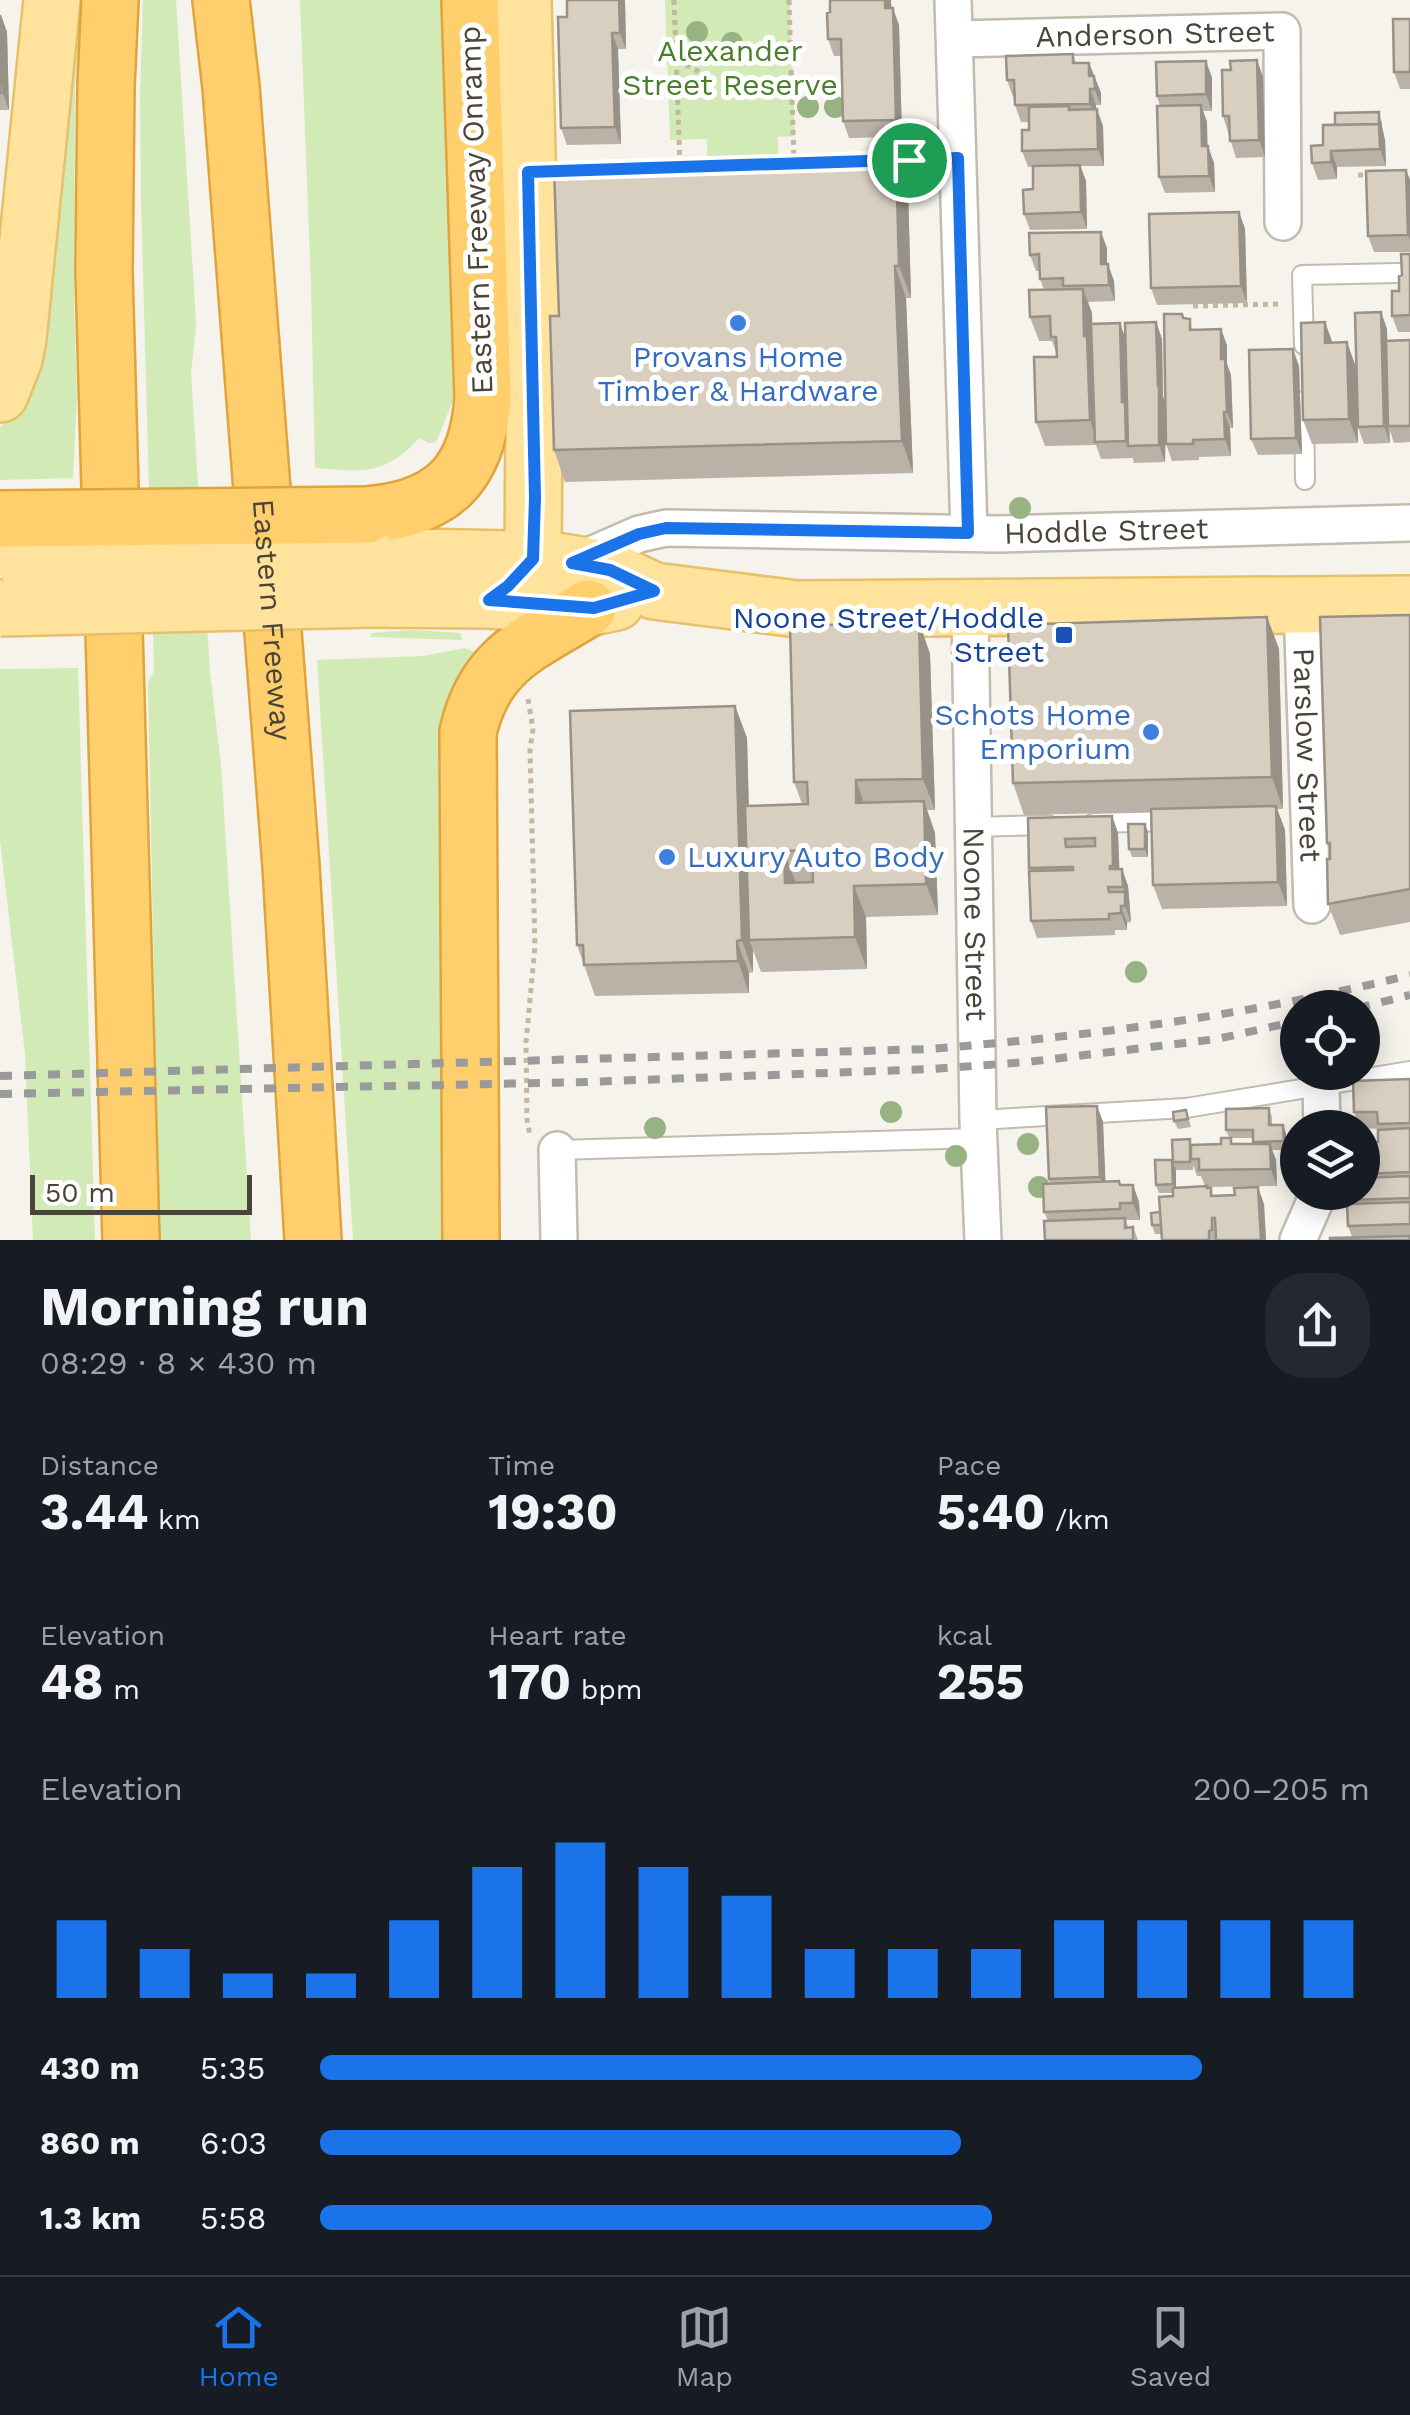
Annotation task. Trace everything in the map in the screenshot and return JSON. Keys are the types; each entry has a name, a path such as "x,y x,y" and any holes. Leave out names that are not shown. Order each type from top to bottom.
{"highway":[{"path":"110,0 104,289 131,1240"},
{"name":"Eastern Freeway","path":"221,0 231,86 291,866 313,1240"},
{"path":"231,86 242,0"},
{"name":"Eastern Freeway Onramp","path":"459,475 478,434 483,398 470,0"},
{"name":"Hoddle Street","path":"6,552 368,557 398,512 418,506 459,475"},
{"path":"472,1240 466,752 473,710 484,687 564,577"}],"main road":[{"path":"489,600 508,586 564,577 534,418 523,0"},
{"path":"0,394 18,339 13,262 42,6"},
{"name":"Hoddle Street","path":"368,557 489,600 564,577"},
{"name":"Hoddle Street","path":"0,608 368,557 564,577 602,606 654,591 797,608 1410,604"}],"street":[{"path":"953,0 968,533"},
{"name":"Anderson Street","path":"954,39 1282,31 1283,222"},
{"name":"Hoddle Street","path":"564,577 639,534 666,528 998,534 1410,522"},
{"name":"Parslow Street","path":"1302,605 1299,818 1312,905"},
{"name":"Noone Street","path":"970,609 982,1240"},
{"path":"544,1144 558,1240"},
{"path":"1298,1240 1311,1210"}],"lane":[{"path":"1304,363 1302,275 1399,273"},
{"path":"1304,382 1305,480"},
{"path":"974,827 1192,820"},
{"path":"1380,1077 1410,1072"},
{"path":"544,1144 978,1129 1186,1108 1308,1090"}],"path":[{"path":"674,0 680,166"},
{"path":"789,0 794,163"},
{"path":"676,59 705,75"},
{"path":"890,160 958,158"},
{"path":"1358,175 1376,175"},
{"path":"1194,306 1303,304"},
{"path":"499,666 520,682 530,704 535,946 526,1042 527,1120 544,1144"}],"green space":[{"path":"64,0 82,0 75,89 77,395 73,478 0,480 0,428 8,416"},
{"path":"143,0 176,0 196,327 191,373 251,1240 159,1240 148,682 154,671 141,201"},
{"path":"300,0 454,0 453,401 436,442 419,438 395,460 372,469 315,468"},
{"name":"Alexander Street Reserve","path":"665,0 790,0 795,136 778,137 779,182 708,184 707,139 670,140"},
{"path":"371,633 460,633 462,640 371,637"},
{"path":"465,648 476,653 479,662 455,1240 353,1240 317,660 423,656"},
{"path":"78,668 95,1240 33,1240 25,1054 0,841 0,669"}],"building":[{"path":"567,0 619,0 620,33 612,33 615,127 561,128 558,17 567,17"},
{"path":"830,0 885,0 885,8 893,8 896,120 843,121 841,39 828,39"},
{"path":"0,15 3,93 0,93"},
{"path":"1393,19 1410,19 1410,72 1394,72"},
{"path":"1073,54 1073,63 1089,63 1089,76 1094,76 1090,104 1015,105 1014,80 1007,80 1006,56"},
{"path":"1257,60 1259,140 1230,141 1229,116 1223,116 1222,70 1231,70 1230,61"},
{"path":"1206,61 1206,94 1157,96 1156,62"},
{"path":"1201,105 1202,146 1208,146 1209,176 1159,177 1157,106"},
{"path":"1069,106 1069,110 1097,109 1098,149 1022,151 1022,130 1029,130 1029,107"},
{"path":"1379,112 1379,124 1335,125 1335,113"},
{"path":"1379,124 1380,149 1331,151 1331,162 1312,163 1311,146 1323,145 1323,125"},
{"name":"Provans Home Timber & Hardware","path":"896,157 899,266 895,266 902,441 554,450 550,316 559,316 554,167"},
{"path":"1080,165 1081,212 1024,214 1023,190 1033,189 1033,166"},
{"path":"1406,170 1408,235 1368,236 1366,171"},
{"path":"1239,212 1241,286 1151,288 1149,214"},
{"path":"1101,232 1101,264 1108,264 1109,285 1063,286 1063,278 1040,279 1039,254 1030,255 1029,233"},
{"path":"1401,254 1410,254 1410,315 1392,316 1392,291 1399,291 1402,275"},
{"path":"1083,289 1090,420 1036,422 1034,357 1057,357 1056,337 1051,337 1050,316 1030,317 1029,290"},
{"path":"1381,312 1384,426 1358,427 1355,313"},
{"path":"1164,314 1182,314 1190,319 1190,330 1221,329 1225,439 1166,444"},
{"path":"1156,322 1159,445 1128,446 1125,323"},
{"path":"1325,322 1325,343 1347,342 1349,419 1303,420 1301,323"},
{"path":"1120,323 1126,441 1095,442 1091,324"},
{"path":"1410,340 1410,426 1388,426 1386,341"},
{"path":"1293,349 1296,438 1251,439 1249,350"},
{"path":"1410,615 1410,889 1328,904 1330,843 1320,617"},
{"name":"Schots Home Emporium","path":"1267,617 1272,777 1013,783 1008,625"},
{"path":"919,622 923,779 856,780 856,803 924,801 926,884 854,886 855,937 749,940 745,806 808,804 807,782 794,782 790,626","holes":["812,850 813,882 785,883 784,851"]},
{"name":"Luxury Auto Body","path":"735,706 742,940 737,941 738,961 584,965 583,945 577,945 570,711"},
{"path":"1276,806 1278,882 1153,885 1151,809"},
{"path":"1112,816 1110,869 1122,869 1123,887 1108,887 1109,892 1125,892 1121,913 1109,914 1109,919 1031,921 1029,871 1073,867 1029,868 1028,818","holes":["1095,838 1095,846 1066,847 1065,839"]},
{"path":"1128,824 1145,824 1145,849 1129,849"},
{"path":"1410,1079 1410,1123 1380,1124 1380,1110 1354,1110 1353,1090 1380,1090 1380,1080"},
{"path":"1097,1106 1100,1177 1049,1179 1046,1107"},
{"path":"1269,1108 1269,1125 1280,1125 1280,1141 1253,1142 1253,1130 1226,1130 1226,1109"},
{"path":"1186,1110 1188,1119 1174,1121 1173,1112"},
{"path":"1410,1128 1410,1172 1380,1173 1380,1130"},
{"path":"1221,1138 1231,1138 1231,1144 1270,1144 1271,1169 1199,1170 1199,1159 1191,1159 1191,1145 1221,1144"},
{"path":"1190,1139 1190,1162 1173,1162 1172,1140"},
{"path":"1155,1160 1172,1160 1173,1184 1156,1185"},
{"path":"1410,1176 1410,1198 1380,1199 1380,1177"},
{"path":"1119,1181 1120,1185 1133,1185 1133,1203 1120,1203 1120,1209 1044,1212 1043,1184"},
{"path":"1207,1186 1211,1196 1235,1195 1234,1188 1258,1187 1261,1240 1216,1240 1212,1218 1209,1240 1162,1240 1159,1197 1173,1196 1173,1188"},
{"path":"1410,1202 1410,1224 1348,1226 1347,1210 1380,1210 1380,1203"},
{"path":"1160,1212 1161,1225 1152,1225 1151,1213"},
{"path":"1125,1218 1125,1228 1133,1227 1133,1240 1045,1240 1044,1221"},
{"path":"1410,1236 1410,1240 1330,1240 1330,1238"}],"railway":[{"path":"0,1076 929,1049 1171,1022 1290,1002 1410,975"},
{"path":"1380,1002 1410,995"},
{"path":"0,1094 585,1082 932,1069 1028,1062 1217,1039 1280,1025"}],"place":[{"name":"Provans Home Timber & Hardware","path":"738,323"},
{"name":"Noone Street/Hoddle Street","path":"1064,635"},
{"name":"Schots Home Emporium","path":"1151,732"},
{"name":"Luxury Auto Body","path":"667,857"}],"route":[{"path":"958,158 968,533 666,528 639,534 572,563 622,574 654,591 594,608 489,600 533,559 528,172 909,160 958,158"}]}
